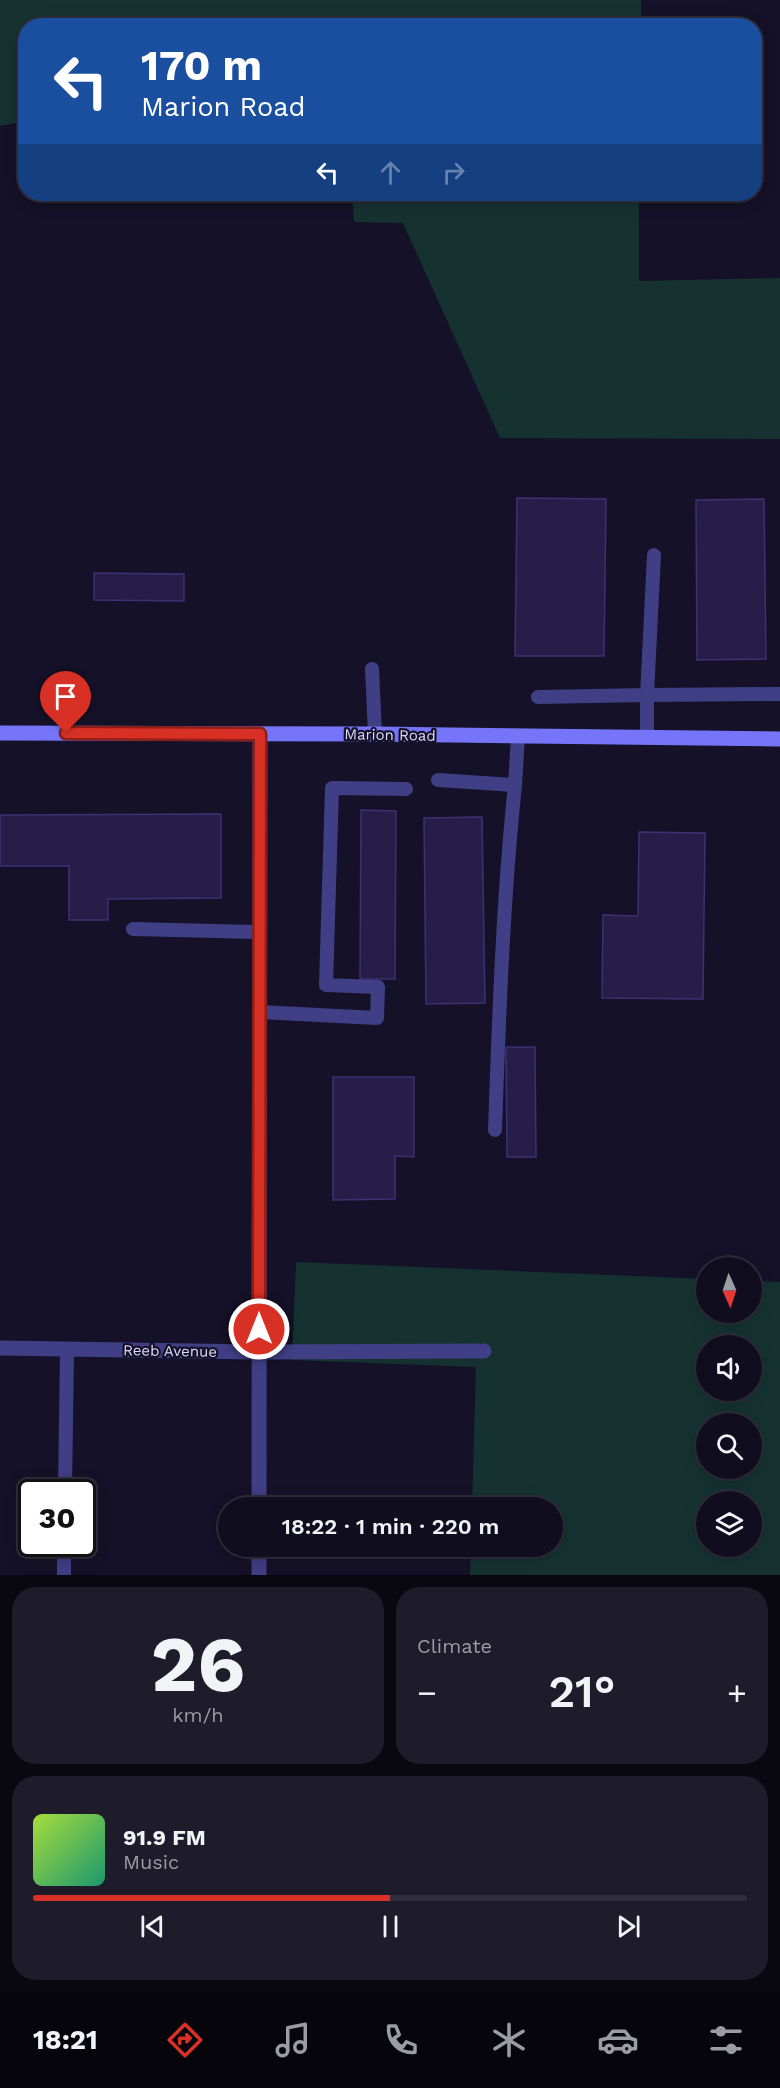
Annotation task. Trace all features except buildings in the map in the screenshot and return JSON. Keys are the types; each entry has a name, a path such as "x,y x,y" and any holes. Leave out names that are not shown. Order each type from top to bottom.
{"street":[{"name":"Marion Road","path":"0,733 375,734 780,739"},
{"path":"259,1497 260,734"},
{"name":"Reeb Avenue","path":"0,1348 259,1352 484,1351"},
{"path":"258,1575 259,1557"}],"lane":[{"path":"647,738 654,555"},
{"path":"372,669 375,734"},
{"path":"538,697 780,694"},
{"path":"495,1130 499,1007 518,736"},
{"path":"438,780 515,785"},
{"path":"260,1012 377,1018 378,987 326,985 332,788 406,789"},
{"path":"133,929 260,932"},
{"path":"65,1479 67,1349"},
{"path":"64,1557 64,1575"}],"green space":[{"path":"0,0 641,0 641,18 18,18 18,122 0,126"},
{"path":"352,201 639,201 639,281 780,278 780,439 500,438 403,223 354,222"},
{"path":"296,1262 696,1279 696,1323 762,1323 762,1281 780,1282 780,1575 470,1575 471,1557 563,1557 563,1497 472,1497 476,1367 292,1360"}],"route":[{"path":"66,733 260,734 259,1329"}]}
